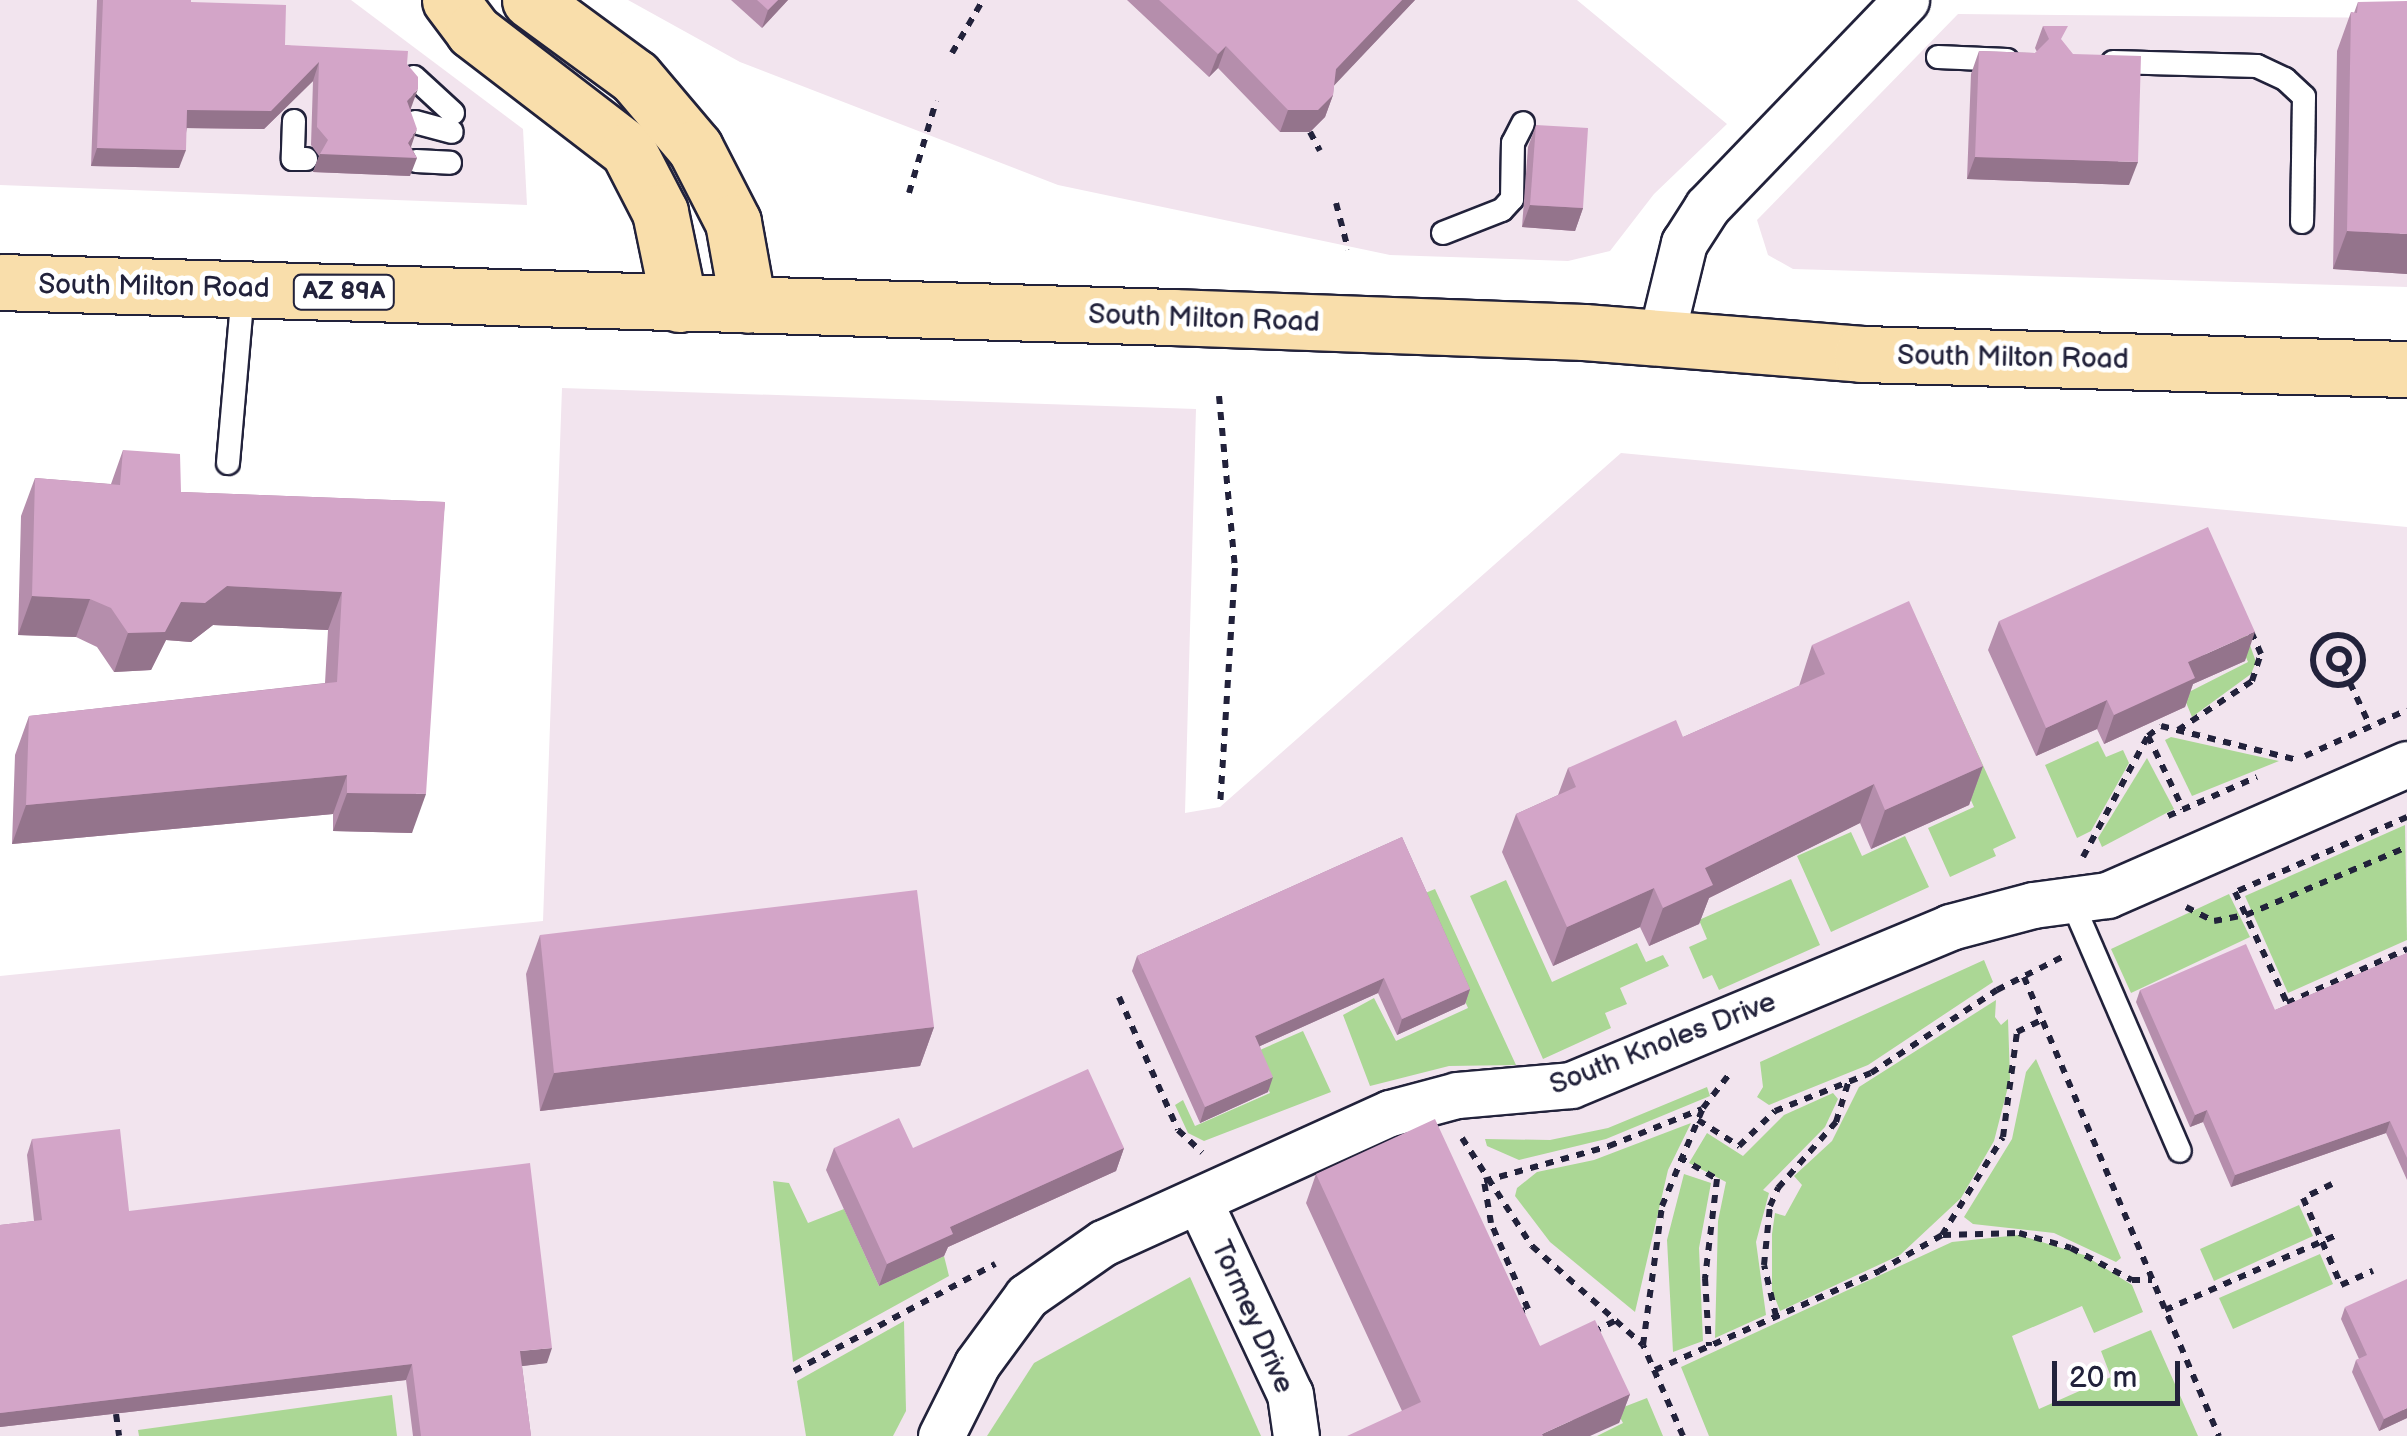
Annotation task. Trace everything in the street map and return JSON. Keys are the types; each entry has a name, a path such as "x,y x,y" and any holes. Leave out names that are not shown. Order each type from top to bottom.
{"main road":[{"path":"450,0 473,31 628,150 660,212 680,304"},
{"path":"530,0 635,78 695,148 733,222 748,305"},
{"name":"South Milton Road","path":"0,282 1662,337 1862,354 2407,369"}],"street":[{"path":"1662,337 1684,243 1707,208 1906,0"},
{"name":"South Knoles Drive","path":"941,1436 977,1364 1027,1296 1103,1242 1390,1113 1456,1096 1571,1085 1950,928 2032,905 2080,922 2210,854 2407,764"},
{"name":"Tormey Drive","path":"1199,1201 1290,1394 1296,1436"}],"lane":[{"path":"1938,57 2026,60"},
{"path":"2086,62 2256,66 2285,79 2304,97 2302,222"},
{"path":"414,77 452,123 414,122"},
{"path":"294,121 293,159 306,159"},
{"path":"1442,232 1502,210 1512,199 1513,143 1523,123"},
{"path":"416,161 450,163"},
{"path":"228,464 243,290"},
{"path":"2080,922 2180,1150"}],"path":[{"path":"952,53 983,0"},
{"path":"909,193 936,100"},
{"path":"1310,132 1320,150"},
{"path":"1336,203 1348,248"},
{"path":"1219,396 1236,568 1220,807"},
{"path":"2176,730 2237,694 2260,666 2246,622 2235,628"},
{"path":"2329,637 2336,650 2348,655 2362,650"},
{"path":"2329,637 2352,639 2362,650 2360,673 2350,683 2333,685 2314,668 2314,652 2329,637"},
{"path":"2314,668 2330,662 2336,650"},
{"path":"2343,668 2348,655"},
{"path":"2330,662 2343,668 2370,726"},
{"path":"2281,767 2407,710"},
{"path":"2098,852 2081,861 2148,736 2161,726 2297,760"},
{"path":"2148,736 2184,809"},
{"path":"2149,826 2264,774"},
{"path":"2407,817 2235,892 2287,1004 2407,949"},
{"path":"2172,909 2189,908 2214,921 2246,915 2405,849"},
{"path":"1698,1120 1740,1146 1775,1111 1848,1082 2024,978 2080,922"},
{"path":"2024,978 2219,1436"},
{"path":"1120,996 1178,1130 1204,1154 1214,1148"},
{"path":"1942,1235 2004,1137 2016,1032 2042,1020"},
{"path":"1643,1345 1662,1206 1679,1157 1703,1108 1730,1072"},
{"path":"1776,1316 1764,1265 1770,1206 1778,1188 1836,1122 1848,1082"},
{"path":"1484,1181 1609,1146 1703,1108"},
{"path":"1462,1137 1484,1181 1532,1246 1643,1345 1683,1436"},
{"path":"1679,1157 1717,1179 1704,1278 1710,1346"},
{"path":"1484,1181 1490,1223 1528,1309 1527,1321"},
{"path":"2332,1184 2303,1198 2341,1285 2374,1271"},
{"path":"1655,1370 1942,1235 2019,1233 2071,1248 2132,1280 2152,1280"},
{"path":"2165,1310 2338,1234"},
{"path":"794,1370 1012,1255"},
{"path":"1508,1317 1528,1309"},
{"path":"1584,1336 1619,1320"},
{"path":"116,1414 119,1436"}],"shaded area":[{"path":"0,0 351,0 523,129 527,205 0,185"},
{"path":"628,0 1577,0 1727,124 1654,194 1610,251 1568,261 1390,255 1058,185 740,62"},
{"path":"1958,14 2407,18 2407,287 1793,269 1768,255 1757,220"},
{"path":"562,388 1196,409 1185,813 1220,807 1621,453 2407,527 2407,1436 0,1436 0,976 543,921"}],"green space":[{"path":"2245,631 2256,662 2251,674 2192,717 2183,695 2248,662 2236,634"},
{"path":"1928,644 2016,838 1993,849 1996,856 1950,877 1928,828 1974,807 1905,654"},
{"path":"2171,737 2279,761 2192,796 2165,740"},
{"path":"2098,741 2106,757 2123,750 2129,763 2091,831 2077,838 2045,765"},
{"path":"2147,758 2174,809 2102,847 2098,838"},
{"path":"2405,825 2407,940 2288,993 2245,896"},
{"path":"1851,832 1862,856 1905,836 1929,887 1831,932 1797,856"},
{"path":"1791,879 1820,945 1719,990 1712,975 1703,979 1689,947 1707,939 1699,920"},
{"path":"1506,880 1552,982 1637,943 1646,962 1663,955 1669,966 1620,988 1627,1004 1605,1013 1611,1028 1543,1059 1470,896"},
{"path":"1435,889 1516,1065 1449,1066 1370,1086 1343,1015 1374,998 1396,1041 1468,1008 1418,896"},
{"path":"2229,894 2250,937 2131,993 2111,949"},
{"path":"1984,960 1993,982 1868,1065 1769,1105 1757,1097 1763,1087 1760,1062"},
{"path":"1996,1000 1995,1017 2001,1025 2008,1019 2010,1079 1994,1141 1961,1198 1900,1255 1780,1311 1772,1290 1772,1234 1775,1213 1785,1216 1802,1185 1794,1176 1832,1141 1859,1087"},
{"path":"1303,1031 1331,1092 1204,1141 1188,1133 1175,1105 1183,1100 1195,1126 1270,1093 1253,1053"},
{"path":"2036,1059 2121,1258 2116,1262 2054,1233 1973,1224 1964,1217 2012,1139 2026,1072"},
{"path":"1707,1087 1710,1096 1606,1139 1519,1160 1487,1146 1485,1139 1550,1140 1608,1128"},
{"path":"1833,1093 1838,1099 1825,1127 1763,1190 1769,1193 1756,1242 1766,1315 1715,1338 1718,1221 1726,1182 1689,1163 1707,1133 1743,1156 1784,1115"},
{"path":"1691,1123 1668,1170 1635,1312 1550,1242 1515,1196 1517,1188 1537,1172 1594,1160"},
{"path":"1684,1174 1711,1183 1699,1248 1703,1341 1673,1352 1667,1240"},
{"path":"773,1181 789,1183 808,1223 844,1209 879,1286 944,1256 949,1276 793,1362"},
{"path":"2299,1205 2313,1236 2214,1281 2200,1249"},
{"path":"2019,1235 2084,1255 2132,1285 2143,1312 2094,1333 2082,1306 2012,1336 2039,1409 2111,1377 2101,1351 2151,1330 2198,1436 1709,1436 1681,1367 1952,1242"},
{"path":"2320,1254 2333,1284 2233,1329 2219,1298"},
{"path":"1190,1277 1261,1436 987,1436 1034,1363"},
{"path":"904,1321 906,1411 893,1436 806,1436 797,1381"},
{"path":"392,1395 397,1436 139,1436 138,1430"},
{"path":"1647,1398 1663,1436 1597,1436 1623,1423 1616,1410"}],"building":[{"path":"103,0 286,5 285,45 408,51 407,64 418,77 418,89 407,101 417,129 408,143 417,158 320,154 328,140 317,127 319,62 271,111 187,110 186,150 97,148"},
{"path":"757,0 778,0 768,10"},
{"path":"1159,0 1402,0 1336,69 1333,95 1318,110 1288,110 1226,46 1218,54"},
{"path":"2407,1 2407,234 2347,231 2351,12 2357,13 2358,2"},
{"path":"2043,26 2068,26 2061,39 2073,54 2141,56 2138,162 1975,157 1979,51 2035,53 2049,39"},
{"path":"1536,125 1588,128 1583,208 1530,205"},
{"path":"123,450 180,454 181,492 445,502 426,794 347,793 347,775 26,805 29,716 337,682 342,592 227,586 205,603 181,602 165,632 128,633 111,608 90,599 32,596 35,478 120,485"},
{"path":"2208,527 2255,632 2188,662 2195,678 2114,715 2107,700 2046,728 1999,621"},
{"path":"1909,601 1983,766 1885,810 1874,784 1705,868 1713,885 1663,908 1654,888 1567,927 1516,814 1576,787 1568,768 1676,720 1683,737 1825,674 1812,645"},
{"path":"1402,837 1470,989 1402,1019 1384,978 1255,1036 1273,1077 1205,1107 1137,956"},
{"path":"917,890 934,1027 554,1073 540,935"},
{"path":"2246,944 2275,1010 2407,953 2407,1158 2390,1121 2235,1175 2207,1110 2195,1115 2140,990"},
{"path":"1088,1069 1124,1148 950,1227 953,1234 887,1264 834,1148 899,1118 913,1148"},
{"path":"1435,1119 1540,1346 1595,1320 1630,1394 1543,1436 1347,1436 1421,1402 1316,1174"},
{"path":"120,1129 129,1211 530,1163 552,1348 520,1351 531,1436 421,1436 412,1364 0,1413 0,1225 42,1220 32,1139"},
{"path":"2407,1279 2407,1408 2384,1419 2356,1360 2367,1355 2345,1307"}]}
